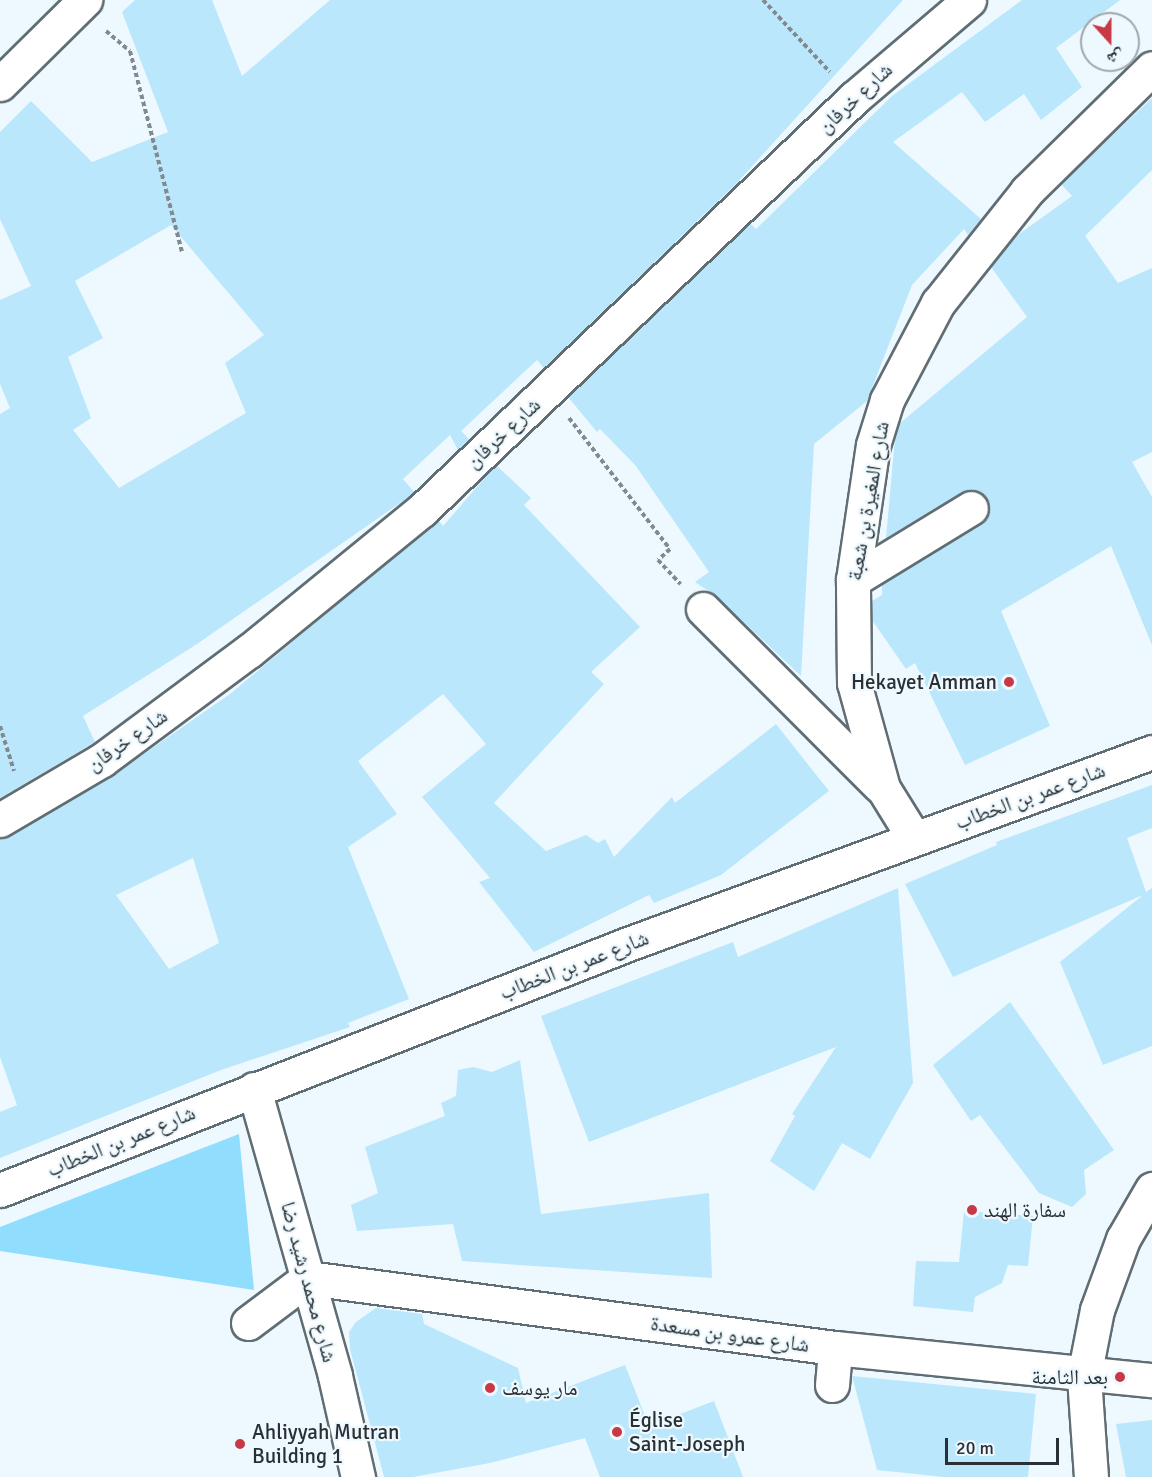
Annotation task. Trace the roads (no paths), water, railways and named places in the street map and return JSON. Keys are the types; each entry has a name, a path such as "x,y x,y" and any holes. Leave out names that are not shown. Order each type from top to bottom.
{"street":[{"path":"919,38 939,0"},
{"name":"شارع خرفان","path":"12,813 102,760 249,651 422,510 854,98 919,38 969,0"},
{"path":"0,84 82,4"},
{"name":"شارع المغيرة بن شعبة","path":"914,838 883,788 854,683 853,580 873,445 907,355 938,303 1027,191 1152,68"},
{"path":"853,580 971,508"},
{"path":"703,609 883,788"},
{"name":"شارع عمر بن الخطاب","path":"0,1190 255,1089 914,838 1152,752"},
{"name":"شارع محمد رشيد رضا","path":"255,1089 308,1278 358,1477"},
{"path":"1091,1477 1084,1376 1097,1310 1119,1249 1152,1189"},
{"path":"248,1323 308,1278"},
{"name":"شارع عمرو بن مسعدة","path":"308,1278 835,1348 1084,1376 1152,1380"},
{"path":"832,1385 835,1348"}],"place":[{"name":"Hekayet Amman","path":"1009,682"},
{"name":"سفارة الهند","path":"972,1210"},
{"name":"بعد الثامنة","path":"1120,1377"},
{"name":"مار يوسف","path":"490,1388"},
{"name":"Église Saint-Joseph","path":"617,1432"},
{"name":"Ahliyyah Mutran Building 1","path":"240,1444"}]}
